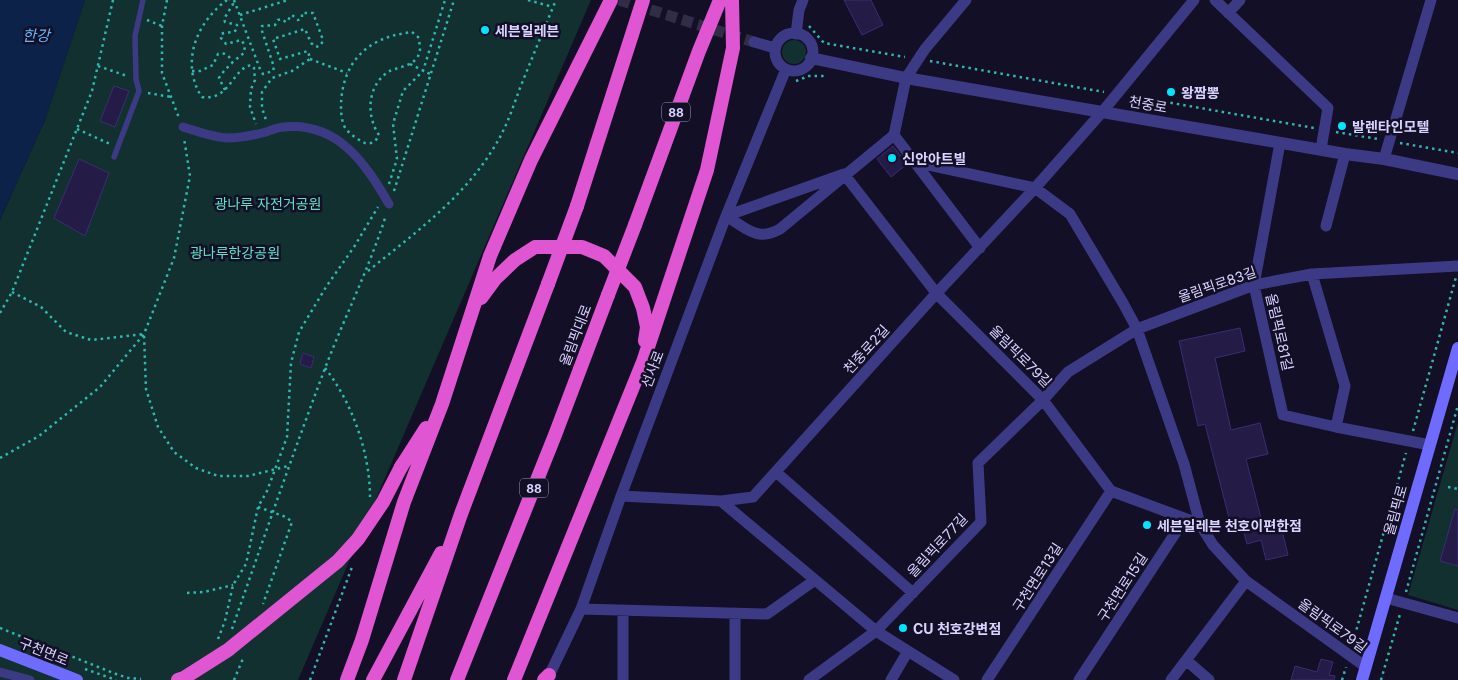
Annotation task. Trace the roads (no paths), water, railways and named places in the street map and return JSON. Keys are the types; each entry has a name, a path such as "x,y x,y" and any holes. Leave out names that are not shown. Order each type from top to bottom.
{"highway":[{"path":"347,680 362,640 404,502 442,404 490,256 531,160 611,0"},
{"path":"404,680 461,514 577,206 643,0"},
{"name":"올림픽대로","path":"457,680 555,435 720,0"},
{"path":"514,680 643,362 707,170 733,48 732,0"},
{"path":"474,307 495,279 515,260 535,247 582,247 604,256 635,287 643,308 647,327 643,362"},
{"path":"178,680 193,673 228,650 338,560 358,539 378,509 401,467 442,404"},
{"path":"373,680 461,514"}],"main road":[{"name":"올림픽로","path":"1362,680 1458,348"},
{"name":"구천면로","path":"0,650 76,680"}],"street":[{"path":"796,34 799,10 803,0"},
{"path":"726,216 758,234 770,235 780,229 844,174 894,135 906,78 925,49 966,0"},
{"name":"천중로2길","path":"621,496 721,501 753,497 1035,188 1103,111 1194,0"},
{"path":"1215,0 1328,108 1321,149"},
{"path":"1228,13 1240,0"},
{"path":"1384,159 1431,0"},
{"path":"796,34 802,35 810,43 812,49 811,58 807,66 796,71 786,69 778,63 775,48 779,40 784,36 796,34"},
{"path":"754,42 775,48"},
{"name":"천중로","path":"811,58 906,78 1280,143 1384,159 1458,174"},
{"name":"선사로","path":"547,678 581,608 726,216 786,69"},
{"path":"183,128 227,138 259,133 282,126 304,126 325,133 342,142 358,156 370,171 387,200"},
{"path":"894,135 980,248"},
{"name":"올림픽로81길","path":"1280,143 1254,285 1283,415 1430,445"},
{"path":"1326,226 1345,154"},
{"path":"915,162 1035,188 1070,214 1137,329"},
{"path":"726,216 844,174"},
{"name":"올림픽로79길","path":"844,174 937,294 1043,400 1111,491"},
{"name":"올림픽로83길","path":"1043,400 1068,372 1137,329 1254,285 1312,274 1458,266"},
{"path":"1312,274 1345,386 1336,427"},
{"name":"올림픽로79길","path":"1137,329 1184,464 1200,524 1213,545 1246,581 1366,667"},
{"name":"올림픽로77길","path":"809,680 876,631 981,522 978,463 1043,400"},
{"path":"776,472 912,593"},
{"path":"1111,491 1200,524"},
{"name":"구천면로13길","path":"987,680 1111,491"},
{"path":"721,501 876,631 954,680"},
{"name":"구천면로15길","path":"1079,680 1178,529 1200,524"},
{"path":"581,608 767,614 815,580"},
{"path":"1171,680 1246,581"},
{"path":"1386,598 1458,618"},
{"path":"623,610 623,680"},
{"path":"735,613 735,680"},
{"path":"891,680 908,652"},
{"path":"1186,660 1209,680"},
{"path":"0,672 30,680"}],"lane":[{"path":"114,157 139,91 136,79 135,36 143,0"}],"water":[{"name":"한강","path":"0,0 85,0 45,120 0,220"}],"tunnel":[{"path":"619,0 754,42"}],"place":[{"name":"세븐일레븐","path":"485,30"},
{"name":"왕짬뽕","path":"1171,92"},
{"name":"발렌타인모텔","path":"1342,126"},
{"name":"신안아트빌","path":"892,158"},
{"name":"세븐일레븐 천호이편한점","path":"1147,525"},
{"name":"CU 천호강변점","path":"903,628"}],"park label":[{"name":"광나루 자전거공원","path":"268,203"},
{"name":"광나루한강공원","path":"235,252"}]}
